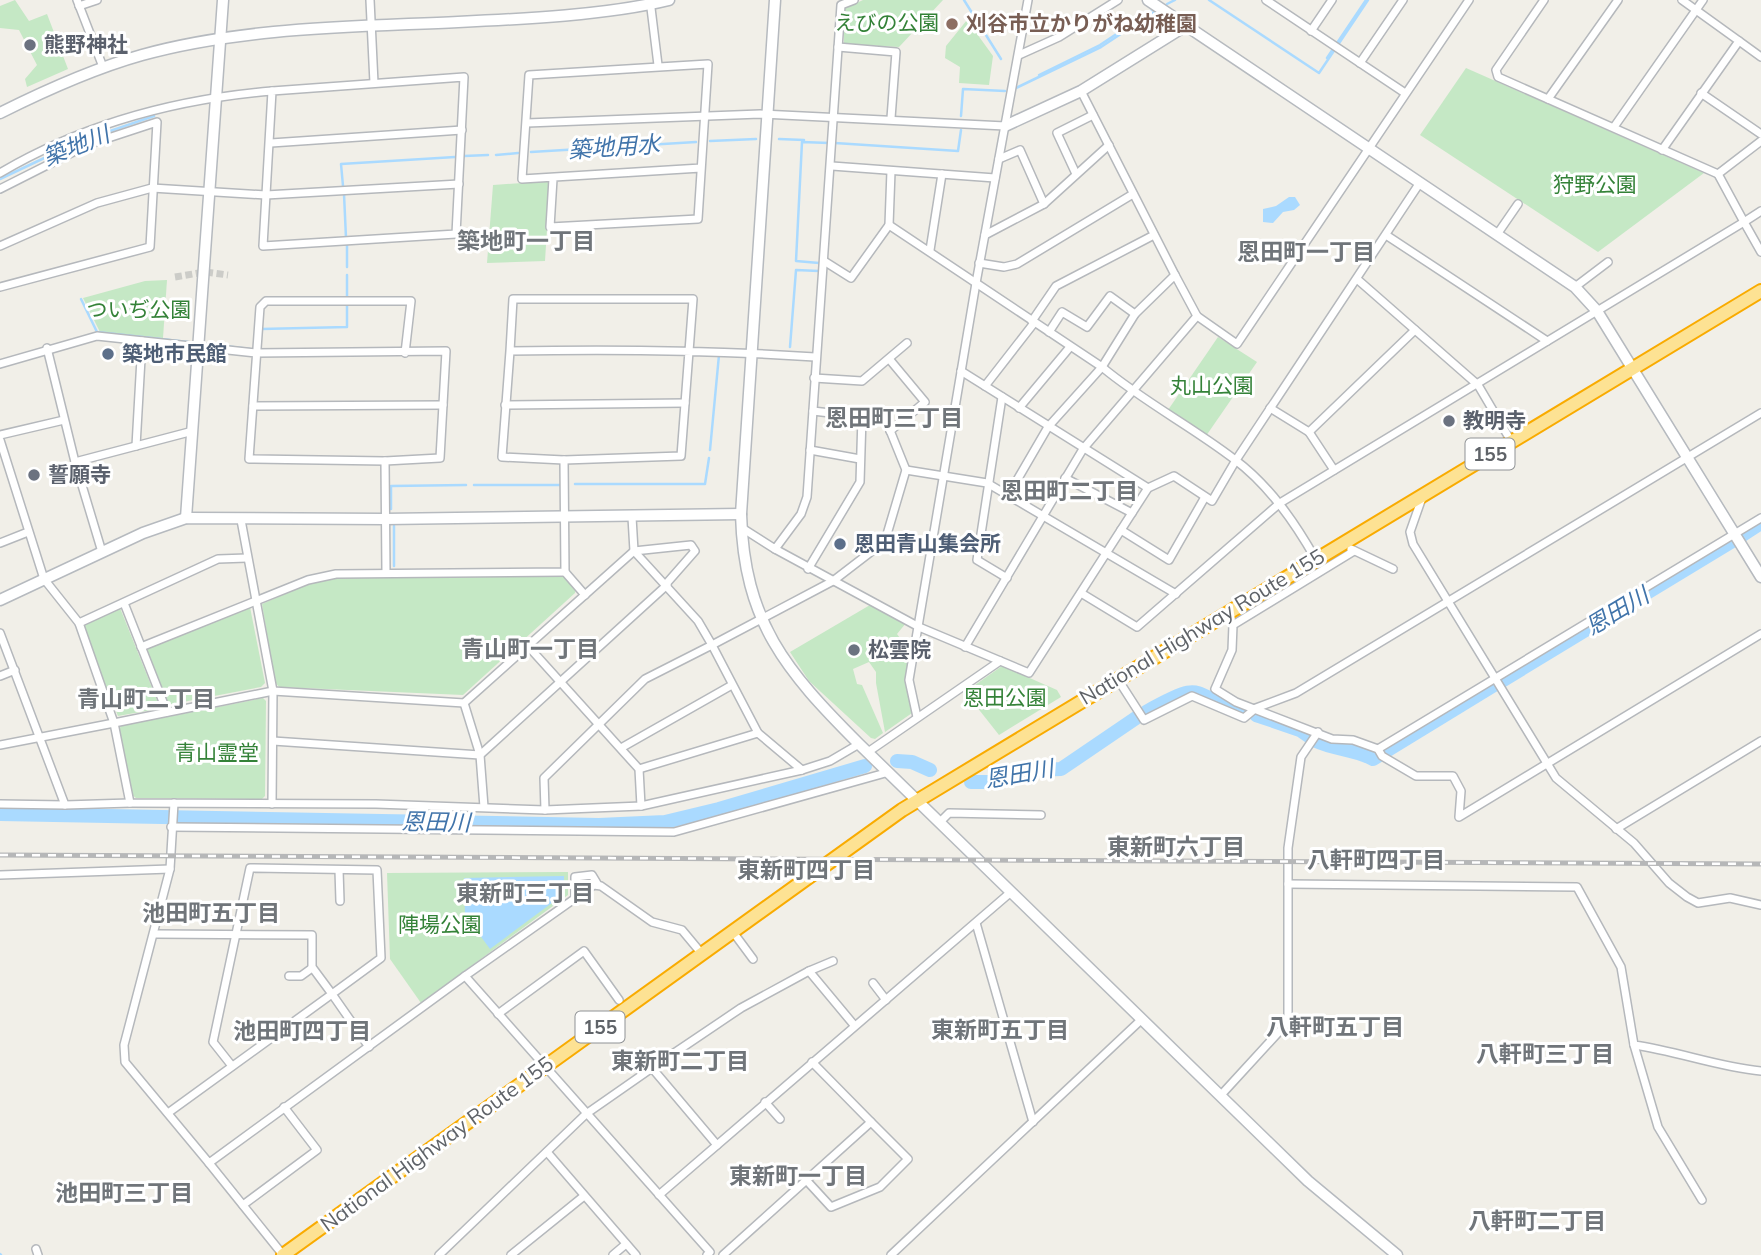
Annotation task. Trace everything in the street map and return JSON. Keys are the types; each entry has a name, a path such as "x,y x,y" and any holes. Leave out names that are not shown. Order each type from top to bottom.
{"highway":[{"name":"National Highway Route 155","path":"283,1255 918,801 1315,558 1761,291"}],"street":[{"path":"97,0 78,3 103,67"},
{"path":"186,517 212,192 223,0"},
{"path":"370,0 374,83"},
{"path":"0,113 103,67 163,50 220,40 372,26 497,20 669,0"},
{"path":"775,0 741,514 744,562 761,619 778,652 799,681 859,744 1308,1181 1397,1255"},
{"path":"775,549 804,505 832,166 831,118 841,5 854,0"},
{"path":"917,717 912,706 909,680 975,283 1028,0"},
{"path":"1019,55 1059,37 1118,0"},
{"path":"1148,0 1419,184 1499,233 1575,287 1597,311 1761,577"},
{"path":"1311,30 1332,0"},
{"path":"1360,63 1403,0"},
{"path":"1081,91 1196,316 1237,344 1469,0"},
{"path":"1544,0 1496,70 1498,78 1718,174 1761,252"},
{"path":"1548,99 1618,0"},
{"path":"1682,0 1761,57"},
{"path":"1614,127 1703,0"},
{"path":"1268,1 1405,93"},
{"path":"651,2 658,65"},
{"path":"527,123 766,114 891,118 1005,126 1081,91 1187,25"},
{"path":"1662,149 1739,41"},
{"path":"838,47 896,52 891,118"},
{"path":"553,178 550,227 698,219 701,168 702,117 708,64 529,75 522,179 701,168"},
{"path":"0,173 50,147 95,129 167,106 216,96 272,91 374,83 464,77 456,234 262,246 271,143 272,91"},
{"path":"1701,93 1761,134"},
{"path":"1076,174 1057,133 1094,115"},
{"path":"0,189 87,145 157,122 150,247 0,287"},
{"path":"271,143 462,130"},
{"path":"1718,174 1761,141"},
{"path":"985,235 1044,204 1109,145"},
{"path":"999,159 1020,150 1044,204"},
{"path":"832,166 995,178"},
{"path":"824,261 851,278 889,225 891,171"},
{"path":"930,250 942,174"},
{"path":"0,246 97,204 152,188 265,195 459,184"},
{"path":"741,528 808,569 919,627 1029,673 1148,488 1174,477 1212,501 1236,460 1419,184"},
{"path":"979,263 1004,267 1017,264 1080,229 1102,210 1133,194"},
{"path":"1499,233 1518,204"},
{"path":"1082,593 1137,627 1280,503 1761,211"},
{"path":"889,225 1102,367 1132,393 1236,460 1280,503 1315,558"},
{"path":"985,386 1056,286 1154,235"},
{"path":"1386,235 1548,341"},
{"path":"1575,287 1608,262"},
{"path":"1009,494 1048,427 1102,367 1135,314 1175,275"},
{"path":"1357,279 1478,385 1511,441"},
{"path":"1049,332 1062,312 1087,327 1110,296 1135,314"},
{"path":"513,299 693,299 691,351 681,456 564,460 502,457 513,299"},
{"path":"0,364 47,348 97,336 256,353 405,353 446,351 440,458 385,461 249,459 256,353 260,307 266,301 411,301 405,353"},
{"path":"965,647 1083,449 1196,316"},
{"path":"1309,432 1415,330"},
{"path":"136,446 142,341"},
{"path":"814,378 862,381 907,343"},
{"path":"1019,408 1070,347"},
{"path":"47,348 75,463 102,552"},
{"path":"510,351 691,351 815,357"},
{"path":"890,360 925,402 890,431"},
{"path":"961,371 1148,488"},
{"path":"1002,397 978,559 1007,578"},
{"path":"506,405 685,404"},
{"path":"253,406 443,405"},
{"path":"1270,408 1309,432 1334,470"},
{"path":"545,810 544,778 645,679 833,581 885,541 906,470 890,431 881,419 813,411"},
{"path":"1117,678 1144,720 1192,696 1244,718 1256,708 1296,693 1761,413"},
{"path":"808,569 860,482 862,417"},
{"path":"64,420 0,438 44,579 79,623 114,723 130,803"},
{"path":"75,463 193,431"},
{"path":"810,450 860,458"},
{"path":"564,460 565,572 585,595"},
{"path":"385,461 386,572"},
{"path":"906,470 988,482 1176,594"},
{"path":"1065,478 1132,513"},
{"path":"1423,495 1410,539 1556,778 1646,853 1669,883 1687,897 1698,903 1730,898 1761,905"},
{"path":"1121,530 1170,560 1205,497"},
{"path":"0,600 102,552 186,517 241,520 741,514"},
{"path":"632,517 634,551 698,621 758,733 802,770"},
{"path":"1380,752 1761,518"},
{"path":"241,520 273,691 272,804"},
{"path":"0,543 29,533"},
{"path":"1342,542 1354,551 1393,569"},
{"path":"0,745 273,691 464,703 634,551 691,545 695,551 666,585 562,684 480,755 273,741"},
{"path":"1354,551 1233,625 1232,650 1215,689 1236,702 1332,738 1353,740 1380,752 1416,776 1453,776 1461,790 1459,817 1761,634"},
{"path":"79,623 218,559 247,558"},
{"path":"141,647 308,580 336,574 565,572"},
{"path":"124,603 167,712"},
{"path":"0,633 65,804"},
{"path":"527,645 639,769 641,806"},
{"path":"868,752 1000,661"},
{"path":"0,676 15,670"},
{"path":"621,748 732,685"},
{"path":"464,703 480,755 484,807"},
{"path":"1221,1095 1288,1022 1288,848 1301,757 1318,732"},
{"path":"639,769 758,733"},
{"path":"1616,829 1761,741"},
{"path":"0,804 272,804 545,810 641,806 802,770 830,761 859,744"},
{"path":"171,827 674,832 889,772"},
{"path":"174,803 170,869 156,934 124,1045 125,1062 283,1255"},
{"path":"940,822 949,813 1041,815"},
{"path":"0,875 170,869"},
{"path":"167,1112 232,1066 381,958 377,870 250,869 213,1042 232,1066"},
{"path":"339,870 340,901"},
{"path":"575,898 575,877 592,875 598,885 652,922 682,930 702,954"},
{"path":"1287,884 1577,887 1592,909 1621,967 1634,1045 1658,1127 1702,1200"},
{"path":"209,1163 465,976 575,898 598,885"},
{"path":"659,1195 1011,892"},
{"path":"976,923 1033,1122"},
{"path":"733,932 753,960"},
{"path":"156,934 312,935 313,968 369,1047"},
{"path":"498,1014 584,951 619,1000"},
{"path":"439,1255 586,1114 741,1008 833,961"},
{"path":"289,976 301,976 313,968"},
{"path":"809,971 854,1025"},
{"path":"465,976 710,1254"},
{"path":"873,983 886,1000"},
{"path":"891,1255 1142,1019"},
{"path":"1634,1045 1677,1051 1739,1069 1761,1071"},
{"path":"808,1181 831,1207 880,1187 908,1159 812,1062"},
{"path":"652,1068 717,1144"},
{"path":"765,1102 780,1119"},
{"path":"243,1205 317,1150 285,1107"},
{"path":"723,1255 871,1122"},
{"path":"547,1152 636,1255"},
{"path":"511,1255 584,1196"},
{"path":"613,1255 626,1244"}],"green space":[{"path":"15,0 29,21 47,14 68,69 27,87 25,79 37,65 19,30 0,28 0,6"},
{"name":"えびの公園","path":"863,0 943,0 899,47 844,44 844,9"},
{"path":"967,20 993,56 989,85 959,83 960,67 945,58 946,46"},
{"name":"狩野公園","path":"1466,68 1704,173 1598,252 1420,135"},
{"path":"550,181 545,261 487,263 493,185"},
{"name":"ついぢ公園","path":"167,280 163,338 100,332 83,298 145,281"},
{"name":"丸山公園","path":"1218,337 1257,362 1206,436 1168,410"},
{"path":"564,574 576,588 575,593 463,695 279,687 275,682 262,604 308,584 344,577"},
{"name":"松雲院","path":"870,605 906,623 897,634 910,652 906,680 912,713 885,732 876,672 869,662 853,669 857,684 862,685 883,733 875,739 809,681 790,652"},
{"name":"青山霊堂","path":"250,607 265,683 261,687 167,705 147,648"},
{"name":"青山霊堂","path":"120,608 159,705 157,709 118,716 82,628 84,624"},
{"name":"恩田公園","path":"1002,666 1057,690 1061,697 999,735 965,692"},
{"name":"青山霊堂","path":"263,698 266,701 265,796 262,799 136,798 132,795 119,729 121,726"},
{"name":"陣場公園","path":"568,872 568,895 421,1003 390,959 387,873"}],"water":[{"path":"1289,197 1295,197 1300,205 1294,210 1283,212 1273,223 1263,222 1263,209 1276,206"},
{"path":"564,876 564,894 490,949 465,915 464,878"}],"waterway":[{"name":"築地用水","path":"964,0 1001,59"},
{"name":"築地用水","path":"1167,4 1175,0"},
{"name":"築地用水","path":"1209,0 1319,73 1368,0"},
{"name":"築地用水","path":"1327,58 1366,0"},
{"name":"築地用水","path":"1039,75 1100,45 1151,11"},
{"name":"築地用水","path":"1016,88 1101,47 1154,12"},
{"name":"築地用水","path":"961,116 963,89 1005,91"},
{"name":"築地川","path":"0,179 78,142 154,116"},
{"name":"築地用水","path":"835,143 958,151 961,130"},
{"name":"築地用水","path":"710,141 756,139"},
{"name":"築地用水","path":"779,139 804,140"},
{"name":"築地用水","path":"531,152 696,142"},
{"path":"819,263 796,261 802,142 829,143"},
{"name":"築地用水","path":"496,155 518,153"},
{"name":"築地用水","path":"464,156 488,155"},
{"name":"築地用水","path":"343,186 341,164 455,157"},
{"name":"築地用水","path":"344,194 346,238"},
{"name":"築地用水","path":"347,245 347,267"},
{"path":"790,347 796,270 819,271"},
{"name":"築地用水","path":"347,275 347,297"},
{"name":"築地用水","path":"81,299 97,332 188,342"},
{"name":"築地用水","path":"261,329 347,327 347,305"},
{"name":"築地用水","path":"207,344 250,349"},
{"path":"710,450 719,355"},
{"path":"575,484 705,484 709,458"},
{"path":"391,509 391,486 466,485"},
{"path":"474,485 561,485"},
{"name":"恩田川","path":"1741,536 1761,523"},
{"path":"394,526 394,566"},
{"name":"恩田川","path":"1500,682 1734,540"},
{"name":"恩田川","path":"1316,741 1373,759 1494,685"},
{"name":"恩田川","path":"1146,712 1190,692 1246,712"},
{"name":"恩田川","path":"1256,715 1300,730 1313,739"},
{"name":"恩田川","path":"971,782 993,782 1035,770 1061,769 1136,718"},
{"name":"恩田川","path":"897,761 912,762 930,770"},
{"name":"恩田川","path":"0,814 599,825 665,822 865,766"}],"tunnel":[{"path":"175,277 205,272 228,275"}],"railway":[{"path":"0,855 1761,864"}],"place":[{"name":"刈谷市立かりがね幼稚園","path":"952,24"},
{"name":"熊野神社","path":"30,45"},
{"name":"築地市民館","path":"108,354"},
{"name":"教明寺","path":"1449,421"},
{"name":"誓願寺","path":"34,475"},
{"name":"恩田青山集会所","path":"840,544"},
{"name":"松雲院","path":"854,650"}],"district":[{"name":"築地町一丁目","path":"526,241"},
{"name":"恩田町一丁目","path":"1306,252"},
{"name":"恩田町三丁目","path":"894,418"},
{"name":"恩田町二丁目","path":"1069,491"},
{"name":"青山町一丁目","path":"530,649"},
{"name":"青山町二丁目","path":"146,699"},
{"name":"東新町六丁目","path":"1176,847"},
{"name":"八軒町四丁目","path":"1376,860"},
{"name":"東新町四丁目","path":"806,870"},
{"name":"東新町三丁目","path":"525,893"},
{"name":"池田町五丁目","path":"211,913"},
{"name":"八軒町五丁目","path":"1335,1027"},
{"name":"東新町五丁目","path":"1000,1030"},
{"name":"池田町四丁目","path":"302,1031"},
{"name":"八軒町三丁目","path":"1545,1054"},
{"name":"東新町二丁目","path":"680,1061"},
{"name":"東新町一丁目","path":"798,1176"},
{"name":"池田町三丁目","path":"124,1193"},
{"name":"八軒町二丁目","path":"1537,1221"}]}
